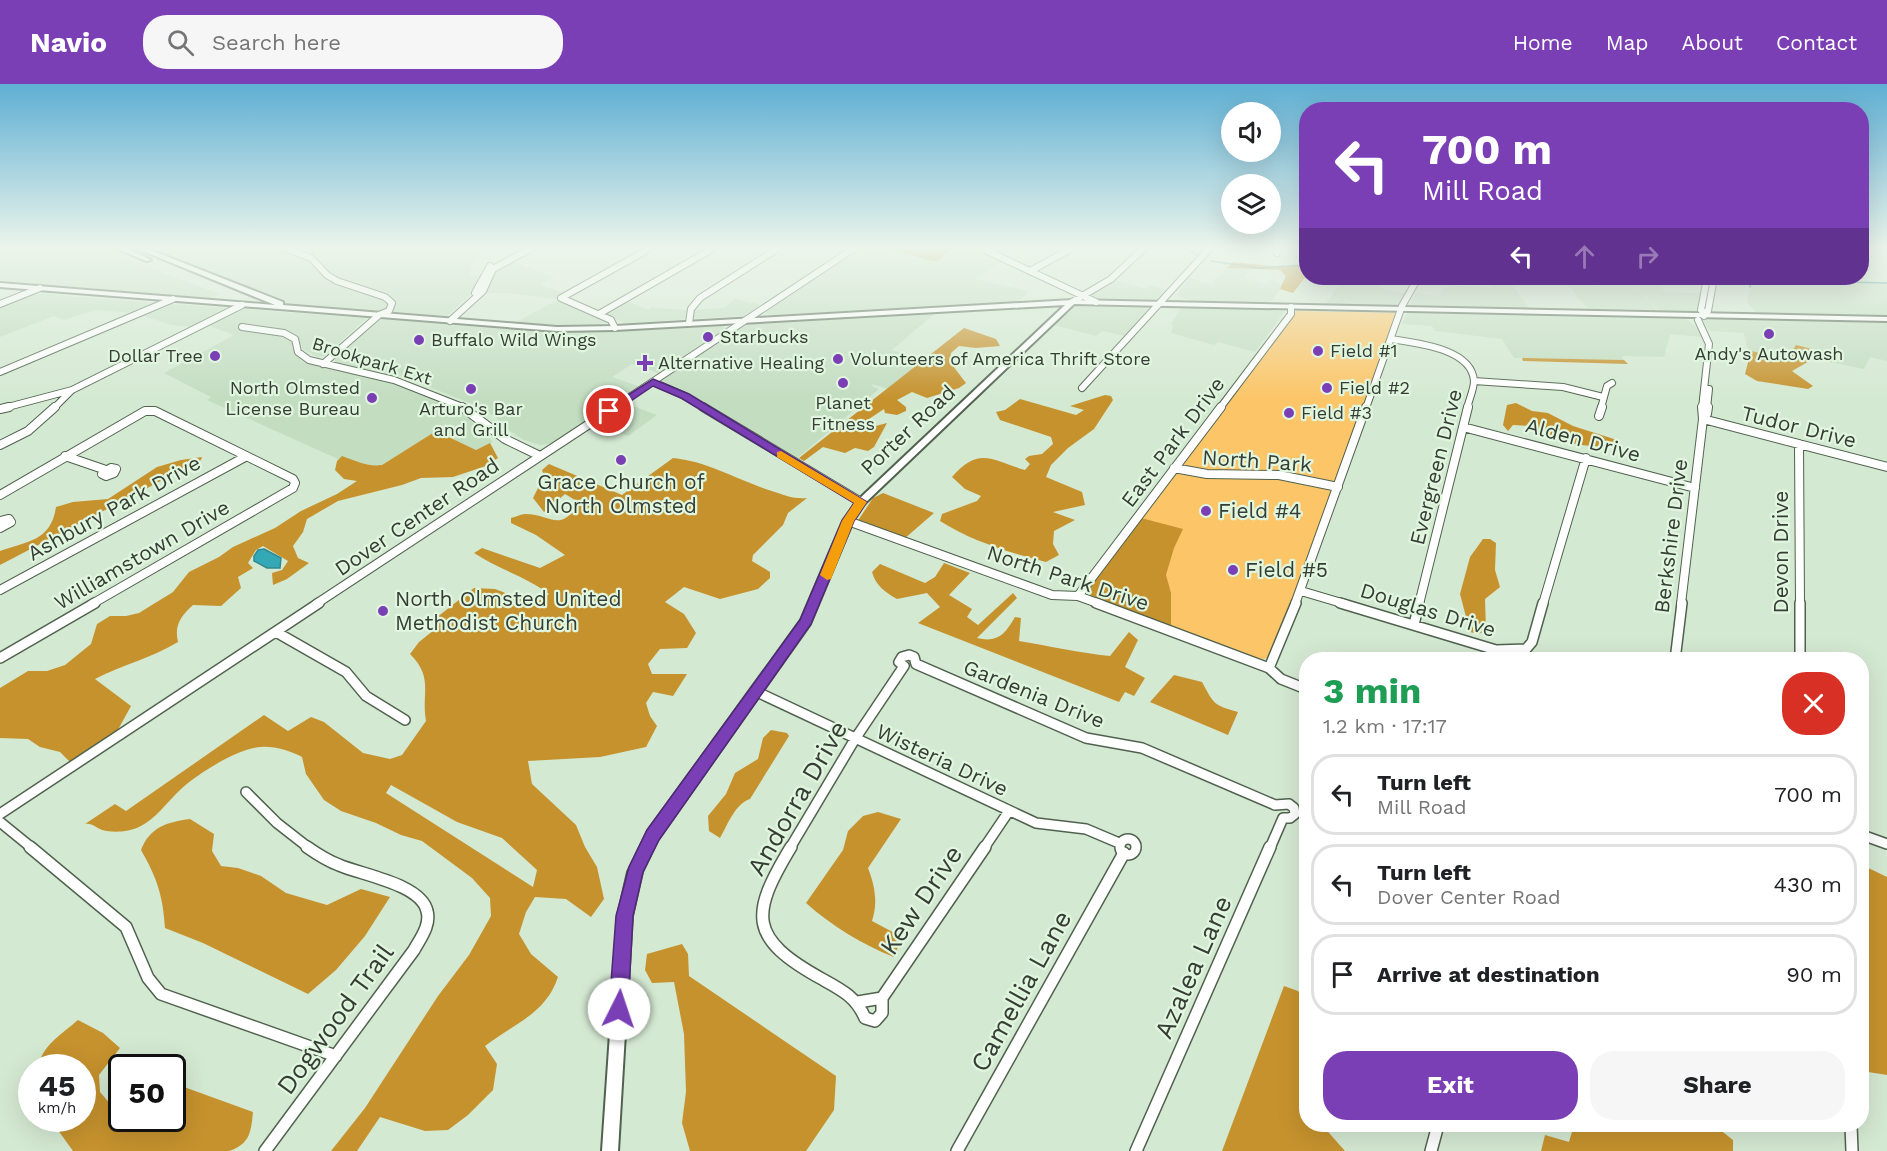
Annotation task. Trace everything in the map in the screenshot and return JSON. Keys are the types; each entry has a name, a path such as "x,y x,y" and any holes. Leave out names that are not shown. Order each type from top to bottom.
{"main road":[{"path":"173,299 452,319 555,329 615,328 1096,302 1887,319"},
{"path":"204,302 212,299"},
{"path":"243,299 268,307"},
{"path":"268,299 292,308"},
{"name":"Porter Road","path":"610,1151 625,916 635,872 653,835 806,621 848,521 861,502 1072,303"}],"street":[{"path":"0,372 173,299"},
{"path":"323,364 381,314 389,311 392,304 388,299"},
{"path":"452,319 453,314 468,299"},
{"path":"452,319 474,299"},
{"path":"563,299 614,322 615,328"},
{"path":"599,314 625,299"},
{"path":"689,323 691,309 699,299"},
{"name":"Dover Center Road","path":"0,814 778,299"},
{"name":"Porter Road","path":"1072,303 1078,299"},
{"path":"1089,299 1096,302"},
{"path":"1082,388 1165,299"},
{"path":"1269,668 1301,591 1407,299"},
{"path":"1700,316 1703,299"},
{"path":"1700,316 1708,311 1710,299"},
{"path":"0,409 72,390 242,305"},
{"name":"East Park Drive","path":"1078,596 1291,314 1291,307"},
{"name":"Berkshire Drive","path":"1676,652 1703,418 1701,413 1711,345 1700,316"},
{"path":"242,327 284,333 293,336 297,342"},
{"name":"Evergreen Drive","path":"1391,339 1449,352 1464,359 1473,369 1474,381 1413,625"},
{"name":"Brookpark Ext","path":"297,342 296,348 301,356 323,364 394,380 463,407 505,439 540,456"},
{"path":"1474,381 1563,387 1603,397"},
{"path":"653,382 685,396 861,502"},
{"path":"1599,416 1607,386 1612,382"},
{"path":"0,446 28,431 72,390"},
{"path":"0,495 146,411 245,457"},
{"name":"Tudor Drive","path":"1703,418 1887,466"},
{"name":"Alden Drive","path":"1463,427 1695,488"},
{"name":"Devon Drive","path":"1799,444 1800,652"},
{"path":"65,456 106,470"},
{"name":"Williamstown Drive","path":"2,655 293,488 295,483 293,479 245,457"},
{"name":"Ashbury Park Drive","path":"0,590 245,457"},
{"name":"Douglas Drive","path":"1301,591 1496,650 1526,649 1532,642 1586,458"},
{"name":"North Park","path":"1174,468 1212,476 1259,474 1294,476 1338,487"},
{"path":"0,521 9,519 11,522 0,528"},
{"name":"North Park Drive","path":"848,521 1052,595 1078,596 1269,668 1281,679 1299,686"},
{"path":"276,632 346,672 366,696 405,720"},
{"name":"Andorra Drive","path":"880,1017 875,1021 869,1020 863,1014 858,1002 795,964 776,947 766,928 762,909 770,882 855,739 907,662"},
{"name":"Gardenia Drive","path":"907,662 1086,738 1142,748 1275,805 1287,803 1294,808"},
{"name":"Wisteria Drive","path":"755,691 1035,823 1056,828 1076,827 1104,835 1121,848"},
{"name":"Dogwood Trail","path":"246,792 270,819 299,842 336,864 417,893 427,908 427,928 414,950 265,1151"},
{"path":"1275,805 1283,818"},
{"path":"0,808 0,814"},
{"name":"Azalea Lane","path":"1136,1151 1283,818 1293,817 1294,808"},
{"name":"Kew Drive","path":"880,1017 882,998 1009,811"},
{"path":"0,822 126,927 135,941 140,964 149,984 161,994 336,1056"},
{"path":"1869,838 1887,844"},
{"name":"Camellia Lane","path":"957,1151 1121,848"},
{"path":"858,1002 882,998"},
{"path":"1431,1151 1436,1132"},
{"path":"1851,1132 1852,1151"}],"shaded area":[{"path":"20,299 104,299 157,303 133,313 96,310 64,320 54,316 0,337 0,306"},
{"path":"272,299 465,299 447,316 372,312 280,302"},
{"path":"735,299 759,304 759,307 743,316 624,323 603,313 625,300 649,310 650,307 684,310 724,308"},
{"path":"784,299 1021,299 1019,301 774,315 764,313"},
{"path":"1098,299 1161,299 1158,302"},
{"path":"1186,299 1273,299 1265,302 1194,302"},
{"path":"1329,299 1403,299 1398,306 1325,305"},
{"path":"1413,299 1522,299 1530,309 1408,306"},
{"path":"1579,299 1647,299 1657,310 1588,309"},
{"path":"1648,299 1700,299 1697,312 1659,311"},
{"path":"1748,299 1887,299 1887,317 1758,314 1747,303"},
{"path":"558,300 608,320 610,323 563,325 514,323"},
{"path":"171,304 231,308 193,327 172,325 144,316"},
{"path":"1075,306 1152,308 1125,336 1102,331 1096,336 1054,325"},
{"path":"1181,308 1285,311 1255,352 1218,342 1214,345 1171,333 1173,326 1171,324"},
{"path":"241,309 367,318 324,356 318,357 304,350 295,335 281,331 281,334 294,341 292,348 302,361 398,385 459,410 473,417 470,420 493,442 476,450 436,431 369,473 207,400 211,397 164,373 234,335 207,325"},
{"path":"938,311 892,350 925,360 888,389 872,384 873,387 879,389 795,460 687,394 661,381 748,323"},
{"path":"1296,311 1396,313 1304,570 1269,657 1255,658 1097,600 1089,593 1091,585"},
{"path":"1407,313 1686,319 1700,330 1703,337 1670,334 1664,357 1622,356 1624,360 1514,358 1502,339 1435,331 1432,326 1402,324"},
{"path":"383,318 543,331 721,325 726,328 661,374 632,364 612,377 641,387 570,434 549,444 540,445 524,440 507,429 496,417 475,405 391,372 387,374 335,363 335,358"},
{"path":"1704,318 1887,323 1887,361 1870,357 1864,369 1780,352 1780,357 1748,351 1744,333 1711,331 1702,321"},
{"path":"964,328 996,339 1000,346 976,348 959,346 951,353 950,362 966,383 959,388 927,398 912,392 897,400 906,407 906,411 897,415 885,413 884,409 857,427 872,427 887,423 874,447 868,451 855,448 845,453 823,447 804,461 799,458"},
{"path":"1796,345 1816,351 1832,362 1813,359 1792,371 1813,386 1808,389 1757,381 1745,374 1751,351 1779,357 1780,352 1791,353"},
{"path":"1522,358 1624,360 1628,364 1523,361"},
{"path":"1105,395 1111,396 1113,400 1094,429 1068,448 1051,465 1046,477 1082,492 1085,505 1053,512 1075,520 1054,531 1053,544 1059,555 1046,562 1019,555 978,540 940,521 942,514 977,501 981,496 965,489 952,477 961,467 970,461 986,458 1025,470 1030,464 1025,459 1042,454 1053,444 1051,437 1000,420 996,412 1005,410 1020,399 1076,415 1084,410 1070,406"},
{"path":"1516,403 1532,411 1548,413 1573,426 1617,440 1619,446 1599,447 1572,444 1547,437 1532,426 1513,425 1508,431 1503,425 1507,405"},
{"path":"627,404 657,415 628,436 600,422"},
{"path":"436,431 476,450 490,443 498,458 486,466 453,477 421,478 338,501 307,519 303,532 293,546 298,558 309,563 287,579 273,585 272,573 282,570 288,561 263,546 256,550 248,563 253,568 238,577 241,588 221,606 193,605 185,613 178,626 178,642 158,653 95,679 131,706 114,737 70,762 60,752 40,747 28,739 0,738 0,688 28,671 47,671 65,665 91,644 97,624 110,616 139,613 173,592 189,572 233,547 275,528 301,511 337,494 357,481 344,479 335,470 337,461 342,456 357,462 382,465"},
{"path":"202,457 201,460 0,565 0,551 37,538 49,527 56,507 73,502 108,499 157,467"},
{"path":"673,458 712,467 787,496 807,498 788,513 783,525 753,555 752,561 770,572 770,578 758,589 720,599 684,587 665,602 684,614 696,633 687,648 660,649 648,664 652,674 687,674 673,696 653,692 646,703 650,716 657,726 646,747 600,757 528,761 532,784 576,825 597,867 604,899 591,917 566,899 535,897 526,912 519,934 531,954 558,977 553,990 537,1009 485,1046 497,1064 493,1090 468,1115 448,1130 425,1131 380,1117 357,1151 331,1151 365,1108 438,996 469,955 491,916 490,898 472,878 422,841 341,811 324,800 306,774 302,757 277,748 252,748 218,763 187,784 151,820 135,829 111,832 85,824 115,804 126,811 264,715 288,731 311,717 324,722 363,753 390,759 402,755 426,721 424,678 410,654 419,642 439,626 436,618 474,588 495,589 534,604 549,594 474,553 482,548 540,568 565,555 536,535 511,523 511,518 525,514 560,520 566,518 580,503 565,494 544,512 533,498 544,476 542,470 549,464 622,495","holes":["391,785 457,822 502,838 537,870 533,887 386,793"]},
{"path":"883,493 934,513 904,539 857,522 873,498"},
{"path":"1141,518 1183,529 1174,548 1166,575 1171,593 1171,627 1092,597 1089,593 1091,585"},
{"path":"1483,539 1490,539 1496,543 1495,570 1500,587 1485,599 1486,631 1478,634 1470,632 1460,594 1470,557"},
{"path":"944,563 970,573 949,595 972,609 967,617 978,625 1013,593 1017,598 977,638 990,639 1000,636 1015,617 1021,618 1019,641 1110,656 1129,632 1138,640 1125,667 1145,678 1134,696 1125,692 1119,702 918,623 940,607 927,593 897,599 882,588 872,572 880,564 925,583 935,577"},
{"path":"1174,675 1202,682 1215,703 1238,712 1228,735 1150,702"},
{"path":"771,730 787,733 789,736 750,799 736,810 720,838 709,831 708,816 726,794 735,773 758,759 763,738"},
{"path":"878,812 901,819 868,868 875,894 872,921 902,937 894,957 847,934 806,903 843,850 848,831 863,816"},
{"path":"190,819 214,834 212,851 221,866 238,868 261,876 286,893 327,905 361,889 390,897 365,936 336,970 308,994 203,943 165,928 163,906 158,888 141,850 149,836 160,827"},
{"path":"1869,868 1887,877 1887,1075 1869,1072"},
{"path":"682,944 688,954 689,976 836,1076 834,1110 806,1151 690,1151 682,1123 686,1092 684,1034 674,982 652,983 645,970 647,954"},
{"path":"1284,986 1298,991 1299,1132 1328,1132 1345,1151 1222,1151"},
{"path":"78,1020 103,1033 120,1048 115,1054 108,1054 108,1063 99,1075 100,1092 108,1101 108,1132 186,1132 186,1088 253,1112 248,1136 241,1145 229,1151 73,1151 59,1132 96,1132 96,1054 43,1054"},
{"path":"1572,1132 1723,1132 1733,1140 1733,1151 1541,1151 1545,1135 1569,1142"}],"water":[{"path":"264,549 281,558 280,568 267,568 254,561 258,550"}],"slow traffic":[{"path":"781,455 861,502 848,521 827,575"}],"place":[{"name":"Andy's Autowash","path":"1769,334"},
{"name":"Starbucks","path":"708,337"},
{"name":"Buffalo Wild Wings","path":"419,340"},
{"name":"Field #1","path":"1318,351"},
{"name":"Dollar Tree","path":"215,356"},
{"name":"Volunteers of America Thrift Store","path":"838,359"},
{"name":"Alternative Healing","path":"645,363"},
{"name":"Planet Fitness","path":"843,383"},
{"name":"Field #2","path":"1327,388"},
{"name":"Arturo's Bar and Grill","path":"471,389"},
{"name":"North Olmsted License Bureau","path":"372,398"},
{"name":"Field #3","path":"1289,413"},
{"name":"Grace Church of North Olmsted","path":"621,460"},
{"name":"Field #4","path":"1206,511"},
{"name":"Field #5","path":"1233,570"},
{"name":"North Olmsted United Methodist Church","path":"383,611"}],"route":[{"path":"609,411 653,382 685,396 861,502 848,521 806,621 653,835 635,872 625,916 619,1009"}]}
